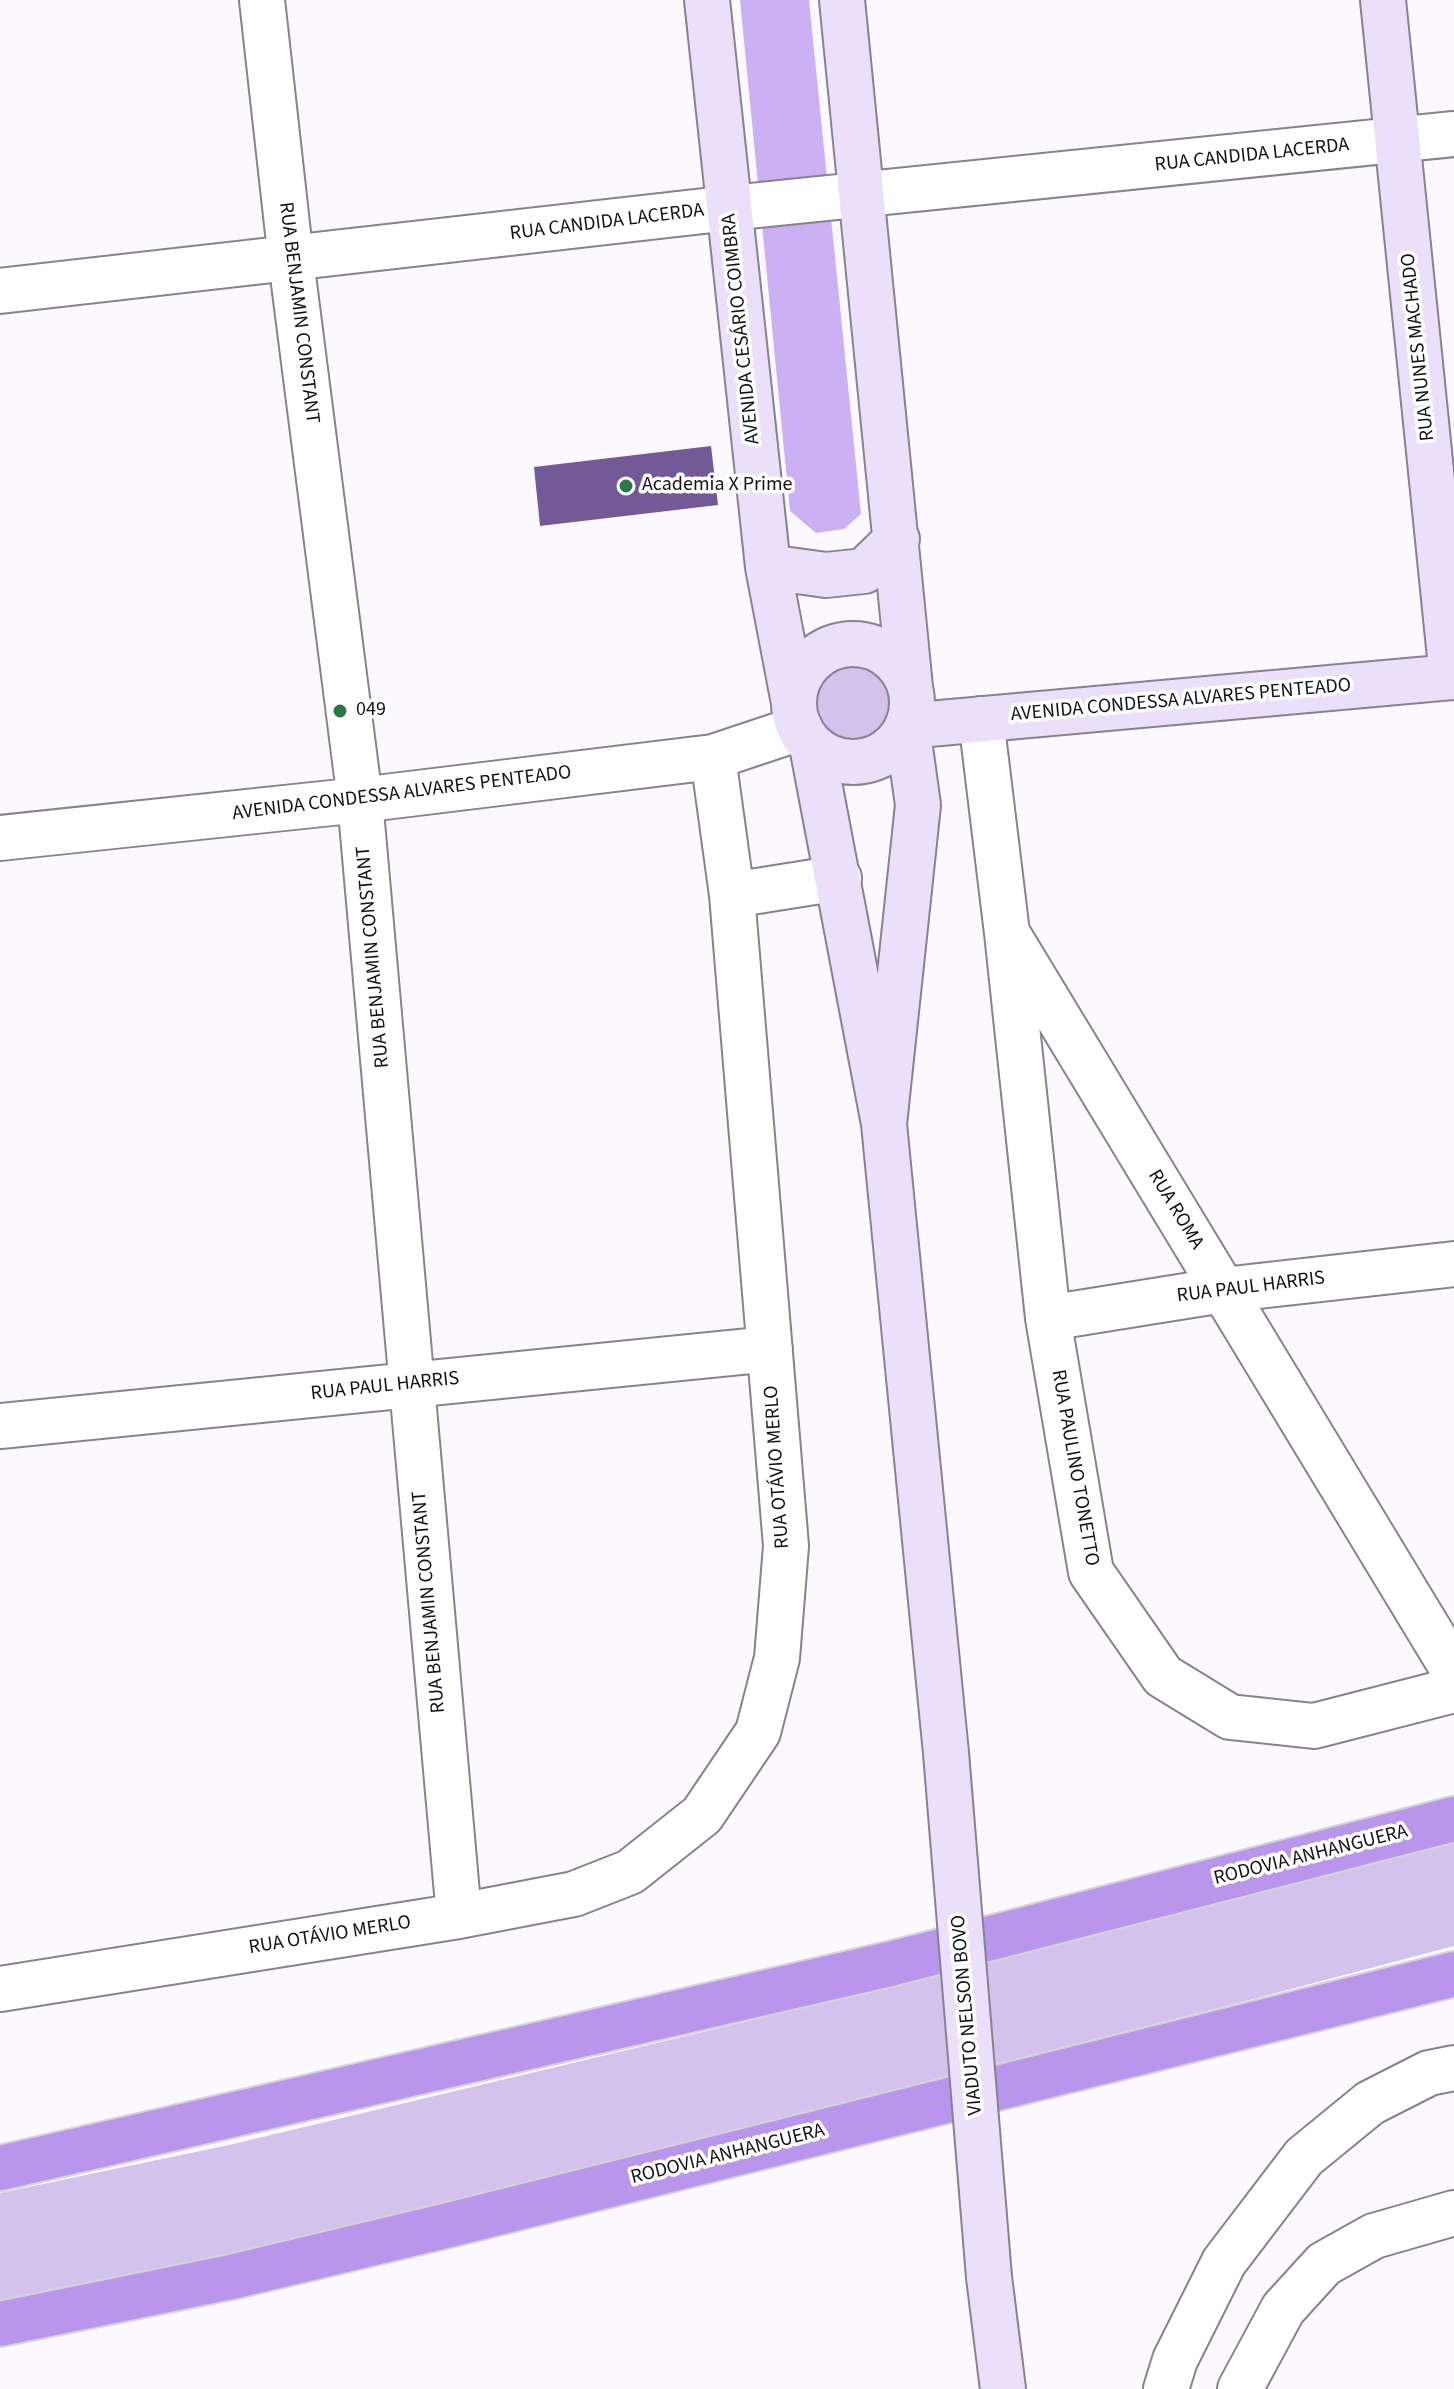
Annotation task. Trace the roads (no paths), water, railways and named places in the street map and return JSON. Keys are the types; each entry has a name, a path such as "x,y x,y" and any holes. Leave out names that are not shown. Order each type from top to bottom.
{"highway":[{"name":"RODOVIA ANHANGUERA","path":"0,2168 890,1964 1454,1819"},
{"name":"RODOVIA ANHANGUERA","path":"0,2324 231,2277 435,2229 1454,1974"}],"street":[{"name":"RUA BENJAMIN CONSTANT","path":"262,0 291,260 360,800 459,1916"},
{"name":"AVENIDA CESÁRIO COIMBRA","path":"707,0 768,567 839,878 884,1124"},
{"path":"842,0 897,539 918,805 884,1124"},
{"name":"RUA NUNES MACHADO","path":"1383,0 1453,682"},
{"name":"RUA CANDIDA LACERDA","path":"0,291 730,208 1454,134"},
{"path":"768,567 826,575 864,571 897,539"},
{"path":"854,643 889,656 902,670 908,706 897,742 883,754 865,761 837,759 802,726 797,685 812,661 836,646 854,643"},
{"name":"AVENIDA CONDESSA ALVARES PENTEADO","path":"908,706 981,719 1453,682"},
{"name":"RUA ROMA","path":"981,719 1007,933 1454,1671"},
{"name":"AVENIDA CONDESSA ALVARES PENTEADO","path":"0,838 360,800 713,757 802,726"},
{"name":"RUA OTÁVIO MERLO","path":"0,1989 459,1916 574,1894 630,1872 702,1815 758,1732 777,1658 786,1546 732,895 713,757"},
{"path":"732,895 839,878"},
{"name":"RUA PAULINO TONETTO","path":"1007,933 1048,1318 1091,1572 1163,1676 1230,1717 1314,1726 1454,1690"},
{"name":"VIADUTO NELSON BOVO","path":"884,1124 946,1753 989,2277 1003,2389"},
{"name":"RUA PAUL HARRIS","path":"1048,1318 1223,1290 1454,1264"},
{"name":"RUA PAUL HARRIS","path":"0,1426 770,1349"},
{"path":"1166,2389 1175,2360 1224,2262 1304,2157 1370,2103 1429,2073 1454,2068"},
{"path":"1240,2389 1283,2309 1324,2264 1374,2236 1454,2213"}],"place":[{"name":"Academia X Prime","path":"626,486"},
{"name":"049","path":"340,711"}]}
